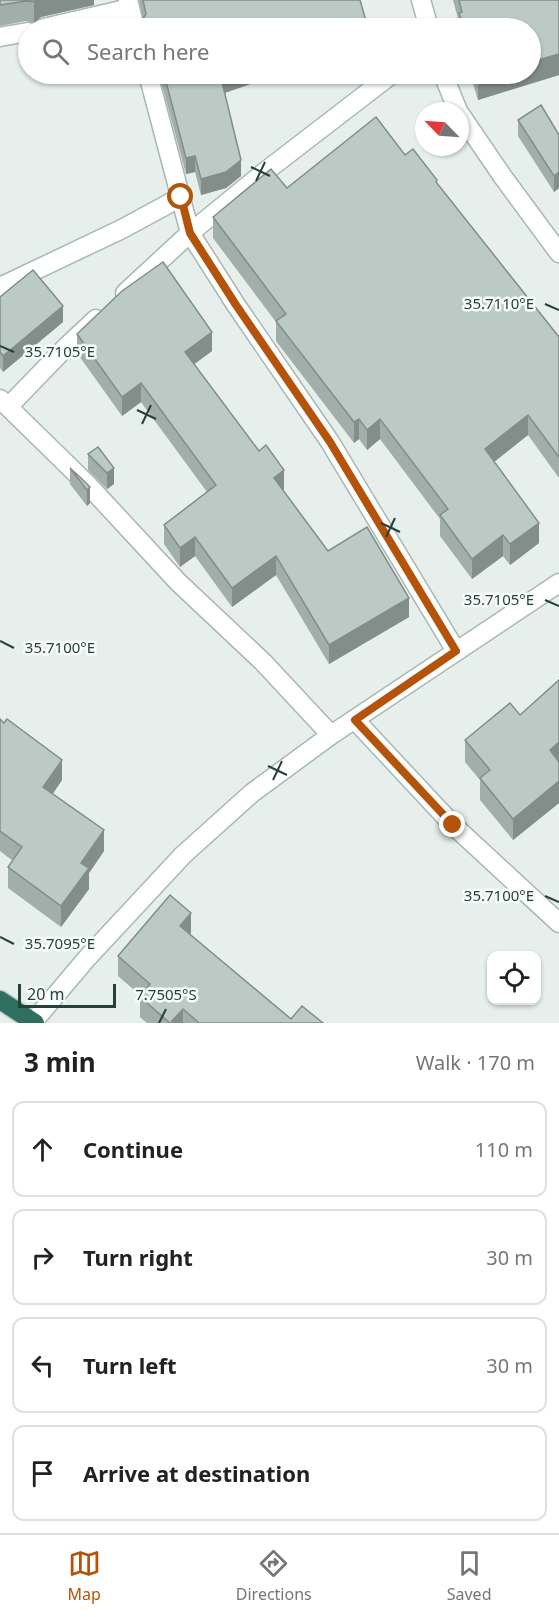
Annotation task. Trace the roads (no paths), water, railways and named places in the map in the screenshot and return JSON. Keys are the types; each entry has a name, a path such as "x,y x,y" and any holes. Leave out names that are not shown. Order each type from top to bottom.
{"highway":[{"path":"0,1000 34,1022"}],"street":[{"path":"421,0 426,18"},
{"path":"79,18 129,4"},
{"path":"0,37 18,34"},
{"path":"151,84 190,233 236,305 330,442 456,651"},
{"path":"330,735 262,662 178,582 89,486 4,403 190,233 379,84"},
{"path":"447,84 455,102"},
{"path":"469,127 559,253"},
{"path":"0,287 122,229 181,197"},
{"path":"34,1022 88,957 183,855 252,793 330,735 559,583"},
{"path":"355,720 453,825 559,923"}]}
